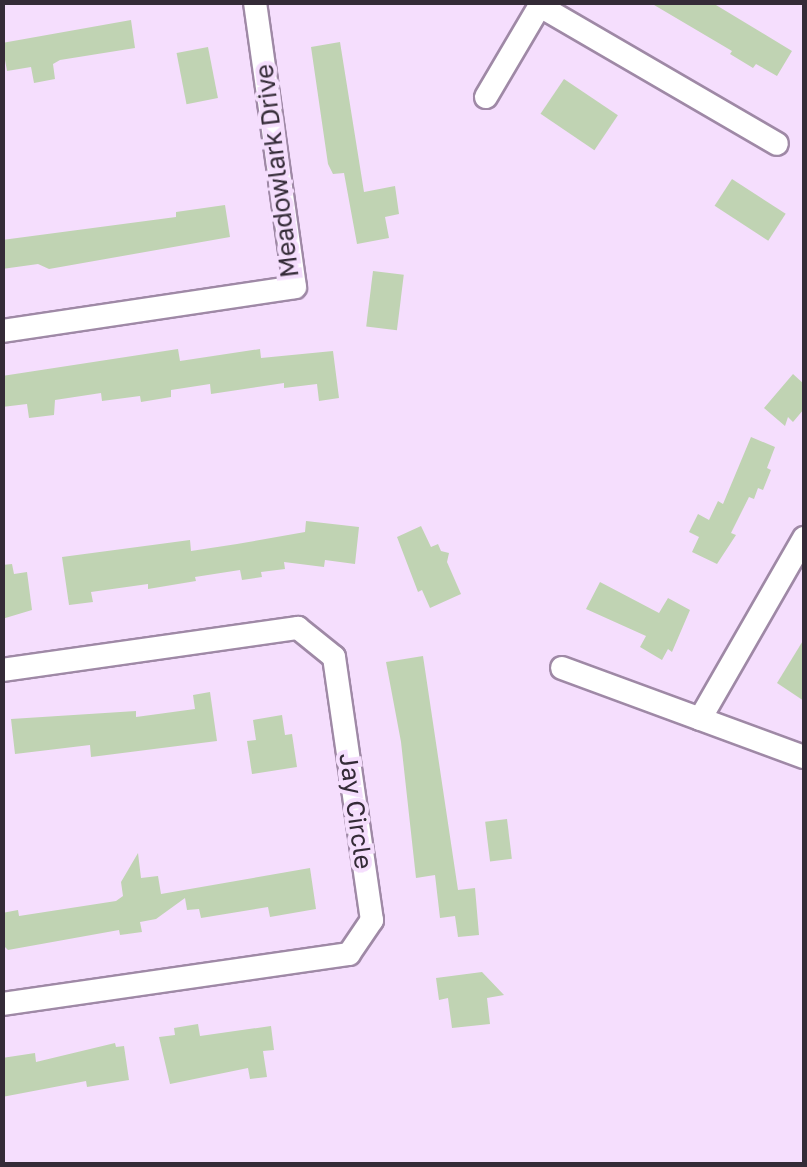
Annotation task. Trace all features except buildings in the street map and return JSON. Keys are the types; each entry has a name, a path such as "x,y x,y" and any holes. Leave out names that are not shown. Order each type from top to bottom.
{"street":[{"name":"Meadowlark Drive","path":"2,331 295,288 256,2"},
{"path":"486,97 541,4 777,144"},
{"path":"700,718 804,538"},
{"name":"Jay Circle","path":"2,670 298,628 334,657 372,920 349,954 2,1004"},
{"path":"562,668 804,757"}]}
